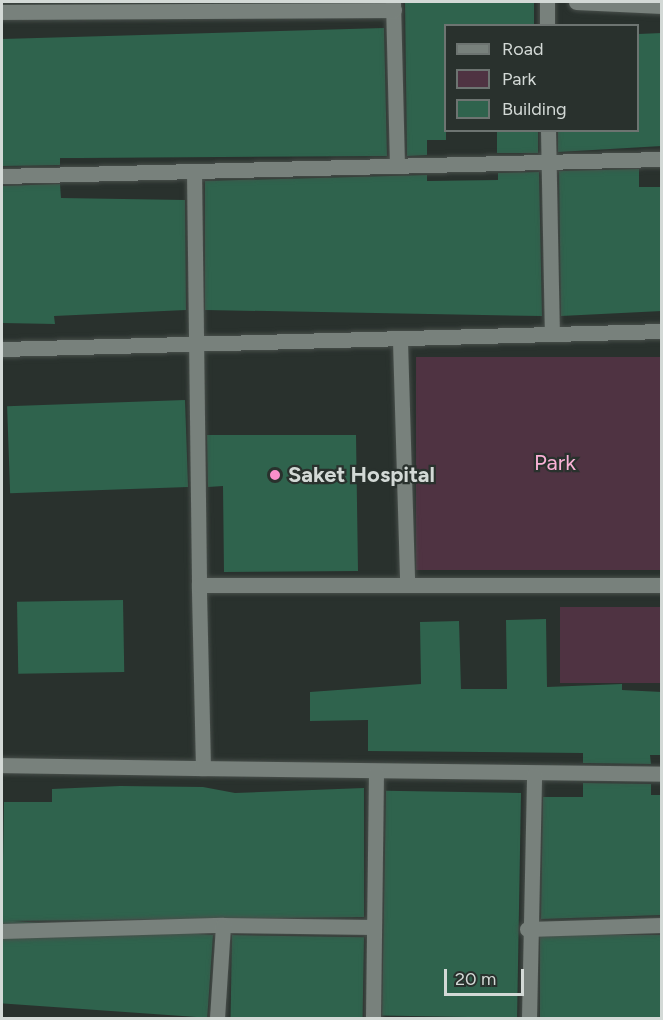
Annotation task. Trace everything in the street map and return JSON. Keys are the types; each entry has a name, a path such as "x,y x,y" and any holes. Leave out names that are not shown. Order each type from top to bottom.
{"street":[{"path":"547,2 547,24"},
{"path":"576,2 662,6"},
{"path":"2,12 394,6 397,164"},
{"path":"548,132 552,331"},
{"path":"2,176 548,160 662,159"},
{"path":"195,171 194,344 203,768"},
{"path":"2,349 400,341 552,331 662,331"},
{"path":"400,341 406,584"},
{"path":"199,585 662,585"},
{"path":"2,765 376,773 662,774"},
{"path":"374,1018 376,773"},
{"path":"529,1018 527,929 534,775"},
{"path":"2,931 223,925 373,927"},
{"path":"217,1018 223,925"},
{"path":"527,929 662,925"}],"green space":[{"name":"Park","path":"416,357 661,357 661,570 416,570"},
{"path":"560,607 661,607 661,683 560,683"}],"building":[{"path":"405,2 534,2 534,24 444,24 444,132 446,132 446,140 427,140 427,155 407,156"},
{"path":"384,28 387,156 60,158 60,165 2,166 2,39"},
{"path":"662,33 662,146 558,152 558,132 639,132 639,34"},
{"path":"497,132 538,132 538,153 497,153"},
{"path":"639,169 639,187 662,187 662,311 561,316 559,171"},
{"path":"539,172 542,316 205,310 205,181 427,175 427,181 498,180 498,173"},
{"path":"60,184 61,198 185,200 186,310 54,316 55,324 2,323 2,186"},
{"path":"185,400 188,487 10,493 7,406"},
{"path":"207,435 356,435 358,571 224,572 223,486 208,487"},
{"path":"123,600 124,672 18,674 17,602"},
{"path":"546,619 547,687 622,684 622,690 662,692 662,755 650,755 651,764 583,763 583,753 368,751 368,720 310,721 310,692 421,684 420,622 459,621 461,689 507,689 506,620"},
{"path":"583,783 651,784 651,795 662,795 662,915 541,919 543,797 583,797"},
{"path":"120,786 203,787 235,793 364,788 364,917 2,921 4,802 52,802 52,789"},
{"path":"386,791 521,793 517,1018 382,1016"},
{"path":"3,920 213,935 207,1018 2,1003"},
{"path":"232,935 364,937 363,1018 231,1018"},
{"path":"540,935 662,935 662,1018 540,1018"}],"place":[{"name":"Saket Hospital","path":"275,475"}]}
